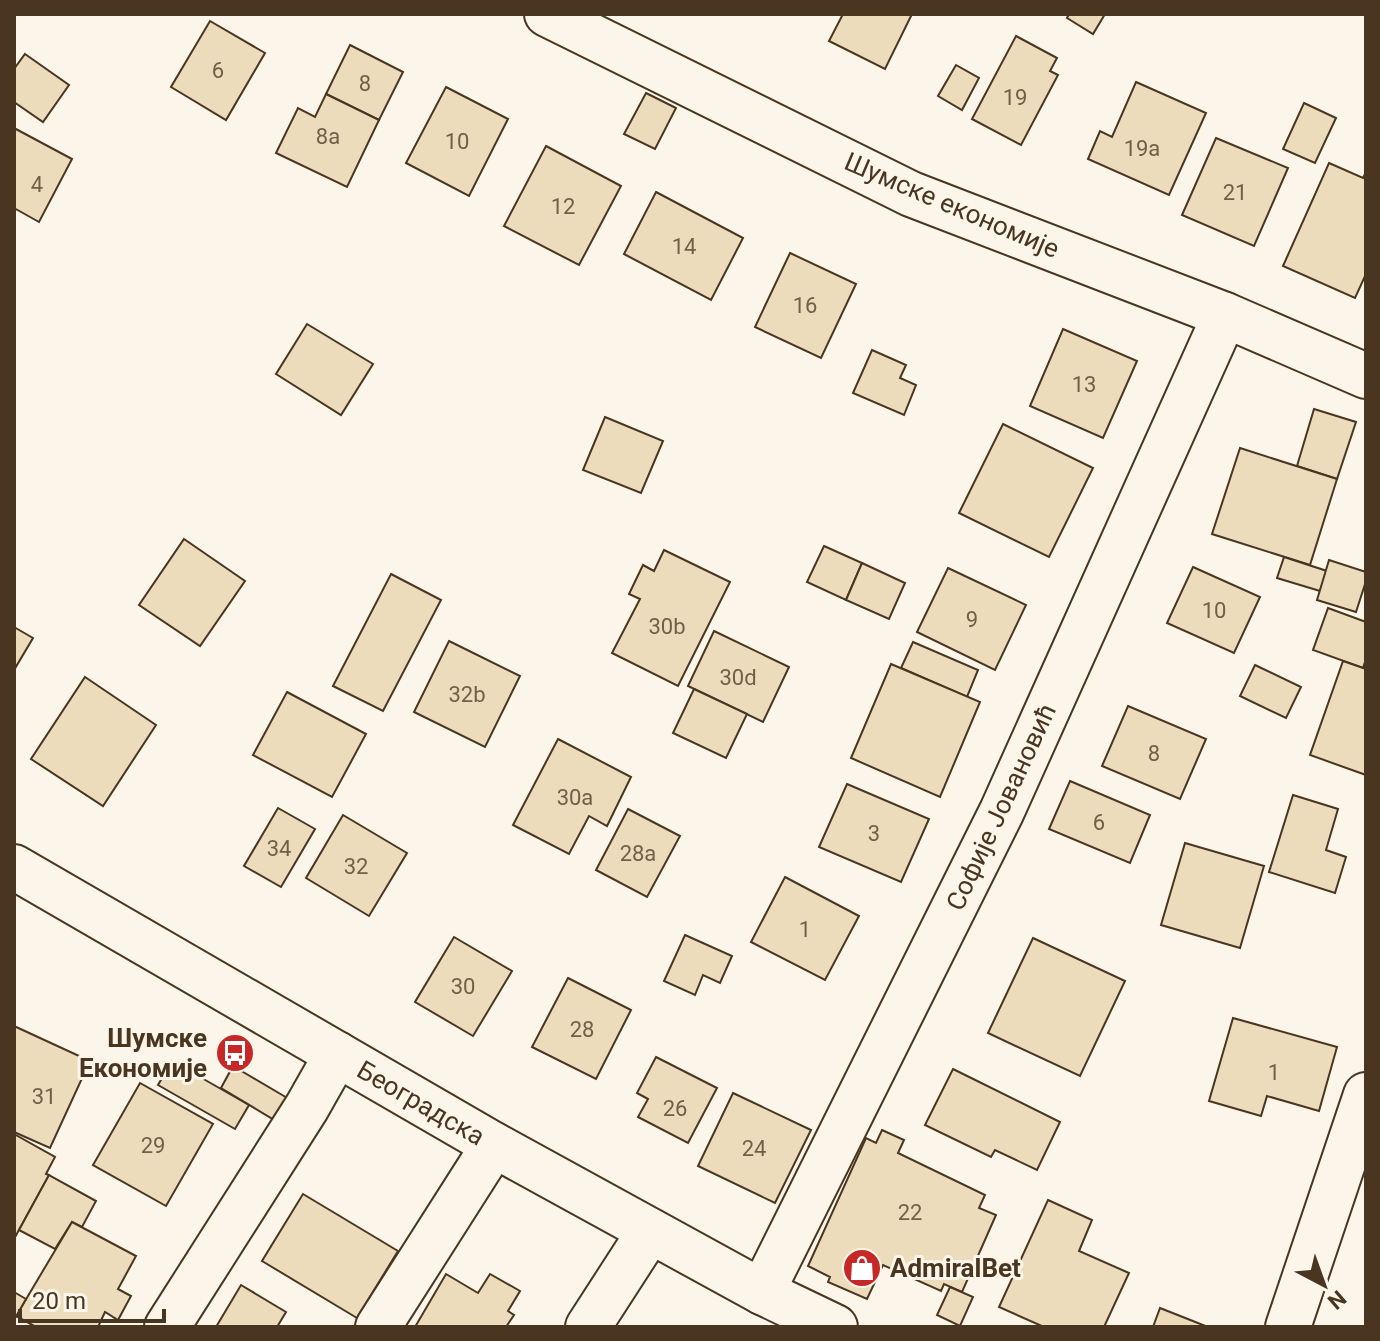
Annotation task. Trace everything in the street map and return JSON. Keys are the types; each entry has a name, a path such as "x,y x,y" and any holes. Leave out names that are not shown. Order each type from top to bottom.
{"street":[{"name":"Шумске економије","path":"547,14 911,194 1225,315 1366,376"},
{"name":"Софије Јовановић","path":"762,1292 1002,811 1225,315"},
{"name":"Београдска","path":"14,867 494,1145 762,1292 835,1327"},
{"path":"167,1327 314,1096 337,1054"},
{"path":"1288,1327 1366,1095"},
{"path":"378,1327 494,1145"},
{"path":"588,1327 650,1231"}],"building":[{"path":"843,14 912,14 885,69 829,41"},
{"path":"1069,14 1105,14 1093,34 1067,18"},
{"path":"210,21 265,53 226,120 171,87"},
{"path":"1016,36 1057,58 1050,71 1058,75 1021,145 972,119"},
{"path":"350,45 403,72 379,120 326,94"},
{"path":"25,54 69,85 43,122 14,102 14,69"},
{"path":"956,65 979,78 962,110 938,96"},
{"path":"1136,82 1206,113 1169,195 1088,159 1100,131 1112,137"},
{"path":"446,87 508,119 469,196 406,163"},
{"path":"646,93 676,108 655,149 624,134"},
{"path":"326,94 379,120 347,187 276,153 298,108 315,117"},
{"path":"1304,103 1336,118 1315,163 1283,149"},
{"path":"14,128 72,159 39,222 14,208"},
{"path":"1216,138 1288,168 1254,246 1182,215"},
{"path":"546,146 621,186 579,265 504,226"},
{"path":"1329,163 1363,178 1366,172 1366,274 1355,298 1283,266"},
{"path":"656,192 743,238 711,300 624,254"},
{"path":"790,253 856,284 821,358 755,327"},
{"path":"307,324 373,364 341,415 276,374"},
{"path":"1063,329 1137,361 1103,438 1030,406"},
{"path":"872,350 906,365 900,378 916,385 904,415 853,393"},
{"path":"1314,409 1356,422 1337,479 1297,466"},
{"path":"605,417 663,441 641,493 583,470"},
{"path":"1003,424 1093,468 1049,557 959,513"},
{"path":"1240,448 1337,479 1310,565 1212,534"},
{"path":"184,539 245,581 200,646 139,605"},
{"path":"824,546 862,563 846,600 807,582"},
{"path":"664,550 730,582 678,686 612,653 640,599 629,594 643,565 654,571"},
{"path":"1284,557 1327,571 1320,591 1277,578"},
{"path":"1329,560 1366,572 1356,612 1317,600"},
{"path":"862,563 905,583 889,619 846,600"},
{"path":"1193,567 1260,597 1234,653 1167,623"},
{"path":"948,568 1026,605 995,670 917,632"},
{"path":"391,574 441,600 383,711 333,686"},
{"path":"1328,608 1366,622 1366,659 1363,668 1313,650"},
{"path":"14,627 33,638 14,670"},
{"path":"714,631 789,667 763,722 688,686"},
{"path":"449,641 520,676 485,747 414,712"},
{"path":"913,642 978,670 967,697 901,668"},
{"path":"1343,661 1366,669 1366,775 1310,755"},
{"path":"891,664 980,702 940,797 851,758"},
{"path":"1255,665 1301,687 1286,718 1240,696"},
{"path":"85,677 156,725 103,806 31,759"},
{"path":"694,689 747,714 726,758 673,733"},
{"path":"287,692 366,734 332,797 253,755"},
{"path":"1128,706 1206,739 1180,799 1102,766"},
{"path":"558,739 631,777 607,826 589,816 569,854 513,825"},
{"path":"1070,781 1150,815 1130,863 1049,829"},
{"path":"847,784 929,819 901,882 819,847"},
{"path":"1293,795 1338,809 1326,850 1346,857 1335,893 1269,872"},
{"path":"278,808 315,829 281,887 244,866"},
{"path":"628,809 680,836 647,897 596,870"},
{"path":"343,815 407,853 369,916 306,878"},
{"path":"1185,843 1264,866 1240,948 1161,925"},
{"path":"785,877 859,916 825,980 751,942"},
{"path":"685,935 732,956 720,983 703,975 695,995 664,981"},
{"path":"454,937 512,971 473,1036 415,1002"},
{"path":"1033,938 1125,981 1080,1076 988,1033"},
{"path":"568,978 631,1010 596,1079 532,1047"},
{"path":"1233,1018 1337,1047 1319,1111 1267,1096 1261,1116 1209,1101"},
{"path":"14,1026 90,1061 50,1148 14,1132"},
{"path":"656,1057 717,1088 688,1143 638,1117 648,1099 637,1093"},
{"path":"172,1061 249,1105 235,1129 158,1085"},
{"path":"233,1066 289,1099 276,1121 221,1088"},
{"path":"953,1069 1060,1122 1037,1170 995,1150 991,1157 925,1125"},
{"path":"140,1083 213,1124 166,1206 93,1165"},
{"path":"733,1093 811,1130 775,1203 698,1166"},
{"path":"882,1130 904,1140 898,1153 985,1195 979,1208 996,1215 962,1292 944,1284 941,1291 883,1265 867,1299 828,1282 830,1277 808,1266 866,1138 876,1143"},
{"path":"14,1134 55,1157 46,1174 49,1175 14,1239"},
{"path":"49,1175 96,1201 82,1227 72,1222 55,1249 19,1230"},
{"path":"303,1194 398,1251 357,1318 262,1261"},
{"path":"1048,1200 1092,1220 1079,1251 1129,1273 1104,1327 1044,1327 999,1307"},
{"path":"72,1222 136,1256 118,1289 131,1296 118,1320 105,1312 98,1327 36,1327 16,1316"},
{"path":"446,1274 478,1293 490,1274 520,1291 508,1311 514,1315 506,1327 415,1327"},
{"path":"241,1285 286,1312 277,1327 216,1327"},
{"path":"950,1287 973,1297 960,1326 937,1315"},
{"path":"14,1292 26,1299 14,1320"},
{"path":"1160,1308 1208,1327 1153,1327"}],"place":[{"name":"Шумске Економије","path":"235,1053"},
{"name":"AdmiralBet","path":"862,1268"}]}
